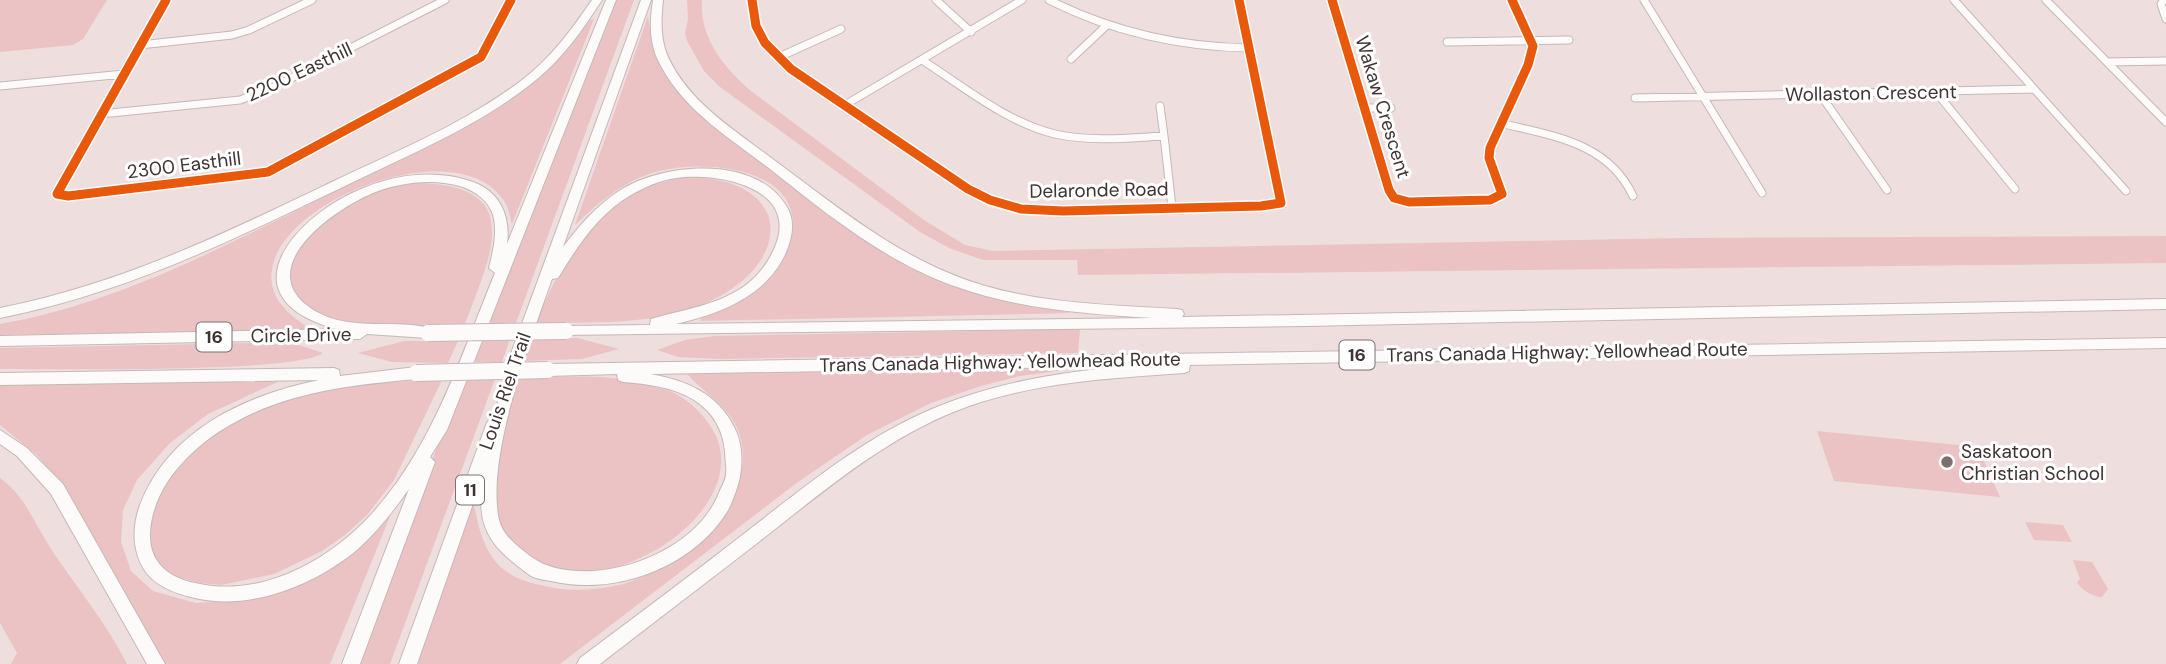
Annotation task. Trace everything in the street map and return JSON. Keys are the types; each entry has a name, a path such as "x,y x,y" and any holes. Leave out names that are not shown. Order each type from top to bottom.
{"highway":[{"path":"0,313 81,294 189,256 422,144 491,106 542,69 568,42 597,0"},
{"path":"351,664 441,424 611,0"},
{"path":"531,316 646,0"},
{"path":"658,0 655,32 661,54 674,78 697,105 852,225 910,261 957,282 1035,302 1151,313 1304,321"},
{"path":"531,316 575,237 608,204 638,186 678,174 706,172 758,186 780,205 786,219 786,233 775,262 764,276 732,300 672,320 566,331"},
{"path":"428,333 347,326 303,310 294,303 283,281 286,260 299,236 338,205 385,185 438,179 477,188 494,202 502,221 502,247 481,322"},
{"name":"Trans Canada Highway: Yellowhead Route","path":"566,331 1304,321 2166,304"},
{"name":"Louis Riel Trail","path":"408,664 531,316"},
{"name":"Circle Drive","path":"0,341 566,331"},
{"name":"Trans Canada Highway: Yellowhead Route","path":"548,370 2166,343"},
{"path":"519,353 489,481 493,527 512,555 525,567 543,575 562,579 606,578 667,558 699,535 720,509 734,477 734,446 724,420 716,409 689,390 651,379 548,370"},
{"path":"586,664 827,479 901,430 944,410 1003,390 1074,376 1318,356"},
{"name":"Circle Drive","path":"0,379 548,370"},
{"path":"416,373 334,381 295,389 257,402 220,421 174,462 151,496 142,529 146,558 153,570 166,580 195,591 214,594 257,591 308,572 349,547 368,531 411,476 441,424"},
{"path":"0,436 22,452 57,489 156,664"}],"street":[{"name":"2300 Easthill","path":"166,0 57,194 68,196 268,172 481,57 512,0"},
{"path":"140,46 232,35 249,30 312,0"},
{"name":"2200 Easthill","path":"101,114 240,100 270,89 445,0"},
{"name":"Delaronde Road","path":"752,0 756,26 765,43 791,69 968,189 990,200 1021,209 1053,211 1261,206 1281,202 1239,0"},
{"path":"936,0 971,32"},
{"path":"845,105 1022,0"},
{"path":"1049,0 1106,26 1180,43 1250,48"},
{"name":"Wakaw Crescent","path":"1332,0 1389,190 1394,198 1409,202 1490,201 1502,194 1489,158 1490,148 1533,52 1531,41"},
{"path":"1512,0 1531,41"},
{"path":"1644,0 1762,193"},
{"path":"1954,0 2126,191"},
{"path":"2046,0 2166,122"},
{"path":"2164,0 2161,4 2166,19"},
{"path":"1072,59 1106,26"},
{"path":"779,57 841,29"},
{"path":"1447,42 1569,40"},
{"path":"922,60 1011,115 1040,129 1073,137 1164,136"},
{"path":"2108,62 2166,61"},
{"path":"0,86 124,74"},
{"name":"Wollaston Crescent","path":"1635,98 2033,89"},
{"path":"1936,92 2015,189"},
{"path":"1820,94 1887,190"},
{"path":"1160,106 1172,207"},
{"path":"1366,108 1391,108"},
{"path":"1500,123 1598,154 1622,174 1633,196"}],"shaded area":[{"path":"0,0 107,0 83,39 73,45 0,52"},
{"path":"614,0 634,0 516,323 485,324"},
{"path":"687,0 702,0 705,27 715,51 751,91 924,220 965,245 993,251 1685,238 2166,236 2166,263 1078,275 1077,260 983,260 949,248 920,232 720,87 704,71 687,41"},
{"path":"648,16 658,58 669,80 687,102 850,230 908,267 970,292 1071,313 700,321 703,315 751,290 776,270 786,255 791,239 793,227 790,206 779,191 763,179 742,172 698,166 659,171 635,180 604,200 575,225"},
{"path":"594,19 512,224 506,204 480,180 442,172 398,176 354,190 314,213 285,241 272,272 280,303 295,318 313,330 0,335 0,324 85,303 166,272 246,236 441,139 525,87 555,63 590,20"},
{"path":"687,177 722,181 748,192 764,207 770,226 768,246 756,267 735,286 706,303 665,316 622,321 536,323 560,271 591,227 610,209 632,195 657,184"},
{"path":"418,183 453,187 475,196 488,211 492,229 490,250 465,324 351,324 333,320 306,306 293,288 289,267 291,256 303,237 365,194"},
{"path":"1080,329 1078,353 719,359 678,357 657,350 685,340 714,336"},
{"path":"578,338 619,349 582,359 523,361 530,339"},
{"path":"510,339 502,362 470,362 479,340"},
{"path":"404,341 458,341 448,363 392,362 358,353"},
{"path":"260,343 299,345 323,353 269,364 223,367 0,369 0,348"},
{"path":"1066,370 1020,376 981,386 931,403 867,435 798,482 560,664 413,664 472,497 482,536 496,562 517,578 557,588 598,588 619,585 642,577 690,547 711,526 728,503 739,479 743,453 733,420 687,374"},
{"path":"586,377 638,381 671,391 692,405 709,424 721,456 715,489 695,519 664,545 628,563 590,572 553,569 523,552 511,541 500,524 495,501 496,465 516,378"},
{"path":"495,379 390,664 353,664 463,380"},
{"path":"282,380 208,414 170,443 137,480 123,510 121,542 131,571 153,591 196,603 243,600 291,585 393,509 330,664 165,664 51,473 38,456 0,425 0,385"},
{"path":"442,380 394,480 367,515 322,551 274,574 221,585 174,576 159,567 145,537 145,525 177,461 255,405 353,383"},
{"path":"1817,431 1978,447 2000,497 1834,481"},
{"path":"0,478 23,502 53,552 111,635 127,664 11,664 17,653 0,623"},
{"path":"2025,522 2063,525 2072,542 2034,540"},
{"path":"2073,560 2092,562 2108,589 2102,597 2091,594 2079,585 2077,582 2080,579"}],"cycle path":[{"path":"166,0 57,194 68,196 268,172 481,57 511,0"},
{"path":"752,0 756,26 765,43 791,69 968,189 990,200 1021,209 1063,211 1261,206 1281,203 1239,0"},
{"path":"1332,0 1389,190 1394,198 1409,202 1490,200 1502,194 1489,158 1490,148 1528,65 1533,46 1512,0"}],"place":[{"name":"Saskatoon Christian School","path":"1947,462"}]}
